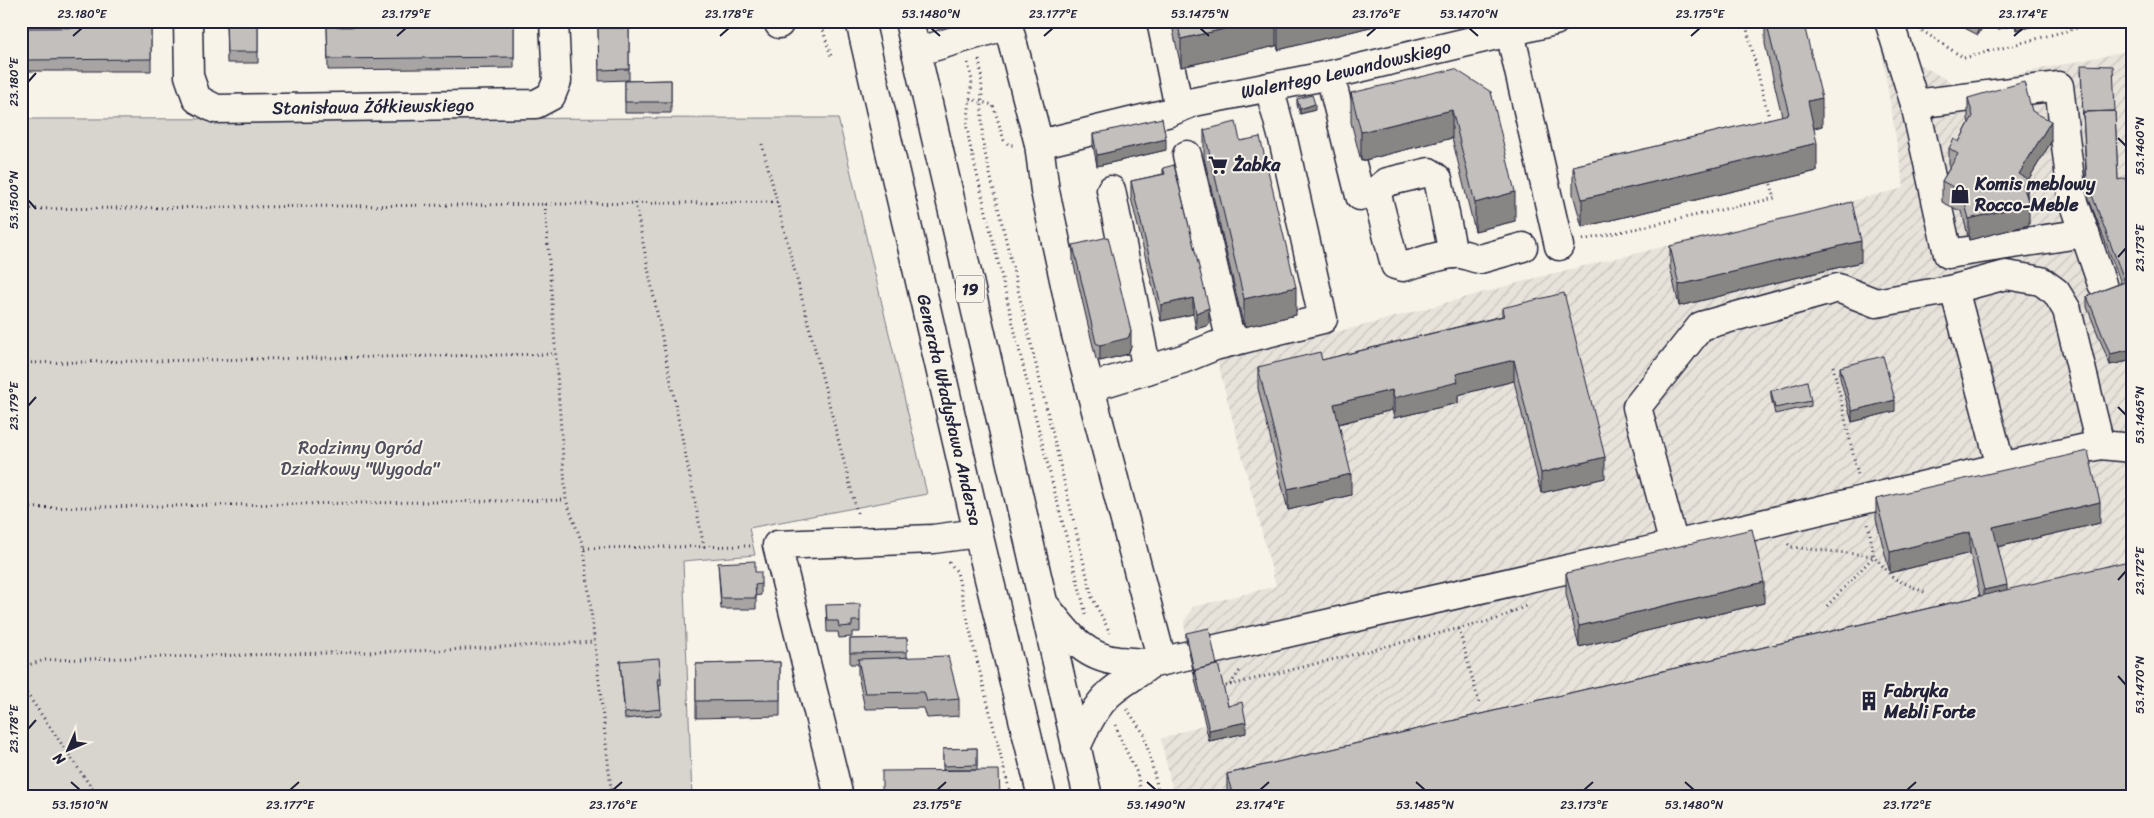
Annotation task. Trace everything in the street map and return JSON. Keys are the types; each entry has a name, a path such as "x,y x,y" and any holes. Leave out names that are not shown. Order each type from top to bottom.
{"main road":[{"name":"Stanisława Żółkiewskiego","path":"188,21 189,76 198,99 216,108 536,104 551,96 557,81 554,21"},
{"name":"Generała Władysława Andersa","path":"860,21 978,533 1042,797"},
{"name":"19","path":"908,21 1088,797"},
{"path":"1161,21 1173,110"},
{"name":"Walentego Lewandowskiego","path":"1039,144 1173,110 1194,102 1330,75 1555,21"},
{"path":"916,52 1008,23 1039,144 1045,191 1075,331 1091,387 1156,662"},
{"path":"1901,23 1915,104 1948,254 2085,233"},
{"path":"1510,32 1559,246"},
{"path":"1330,75 1360,196 1376,191 1387,182 1429,172 1436,175 1453,254"},
{"path":"1915,104 2059,86 2072,196 2102,284"},
{"path":"1091,387 1215,346 1323,319 1283,139 1269,87"},
{"path":"1187,155 1231,342"},
{"path":"1111,190 1147,370"},
{"path":"1376,191 1395,265 1403,267 1453,254 1462,254 1480,259 1523,247"},
{"path":"1674,545 1637,407 1701,326 1838,288 1876,304 1954,289 2006,274 2041,281 2056,292 2067,310 2100,445"},
{"path":"1954,289 2001,467"},
{"path":"1076,748 1084,730 1116,680 1156,662 1674,545 2100,445 2133,448"},
{"path":"839,797 777,545 933,539 978,533"},
{"path":"1043,603 1070,637 1116,680"}],"path":[{"path":"820,21 832,56"},
{"path":"1745,21 1770,122 1768,130"},
{"path":"1901,23 1964,58 2081,27 2090,21"},
{"path":"968,35 972,80 967,128 969,141 1033,407 1087,618"},
{"path":"968,35 982,73 981,125 984,149 1092,597 1106,624 1116,680 1118,736 1137,773 1142,797"},
{"path":"970,99 993,105 1004,140 1009,145 1039,144"},
{"path":"762,144 856,508"},
{"path":"1559,246 1775,198 1770,182"},
{"path":"21,209 777,202"},
{"path":"635,203 704,546"},
{"path":"545,204 566,500 584,548 612,796 579,797"},
{"path":"21,363 556,354"},
{"path":"21,508 566,500"},
{"path":"933,539 937,559 949,562 957,572 1011,797"},
{"path":"1784,542 1791,547 1874,556 1893,578 1926,593"},
{"path":"584,548 753,546"},
{"path":"1230,685 1497,620 1530,604"},
{"path":"1459,629 1479,703"},
{"path":"21,667 45,660 446,650 595,642"},
{"path":"1116,680 1127,709 1144,734 1160,797"},
{"path":"21,684 98,797"}],"shaded area":[{"path":"1905,41 1917,63 1958,86 2133,50 2133,797 1174,797 1161,739 1205,724 1184,622 1193,607 1276,586 1217,360 1373,323 1543,276 1904,188 1881,47"}],"green space":[{"name":"Rodzinny Ogród Działkowy \"Wygoda\"","path":"838,118 927,494 749,528 755,555 683,561 692,797 21,797 21,119"}],"building":[{"path":"226,21 258,21 258,52 227,52"},
{"path":"1177,21 1259,21 1181,39"},
{"path":"1766,21 1803,21 1822,98 1808,101 1817,143 1582,199 1573,166 1789,114"},
{"path":"514,25 514,57 328,59 327,27"},
{"path":"151,27 151,59 26,60 26,28"},
{"path":"598,28 629,28 629,69 599,70"},
{"path":"2081,65 2113,66 2115,111 2083,112 2083,117"},
{"path":"1455,69 1491,92 1515,192 1475,203 1452,110 1361,132 1351,93"},
{"path":"671,80 671,102 625,102 625,81"},
{"path":"2024,82 2032,111 2051,121 2019,174 2027,179 2023,185 2029,204 1969,219 1962,192 1942,181 1958,154 1949,148 1954,139 1959,142 1973,116 1968,98"},
{"path":"1312,95 1315,104 1300,109 1297,99"},
{"path":"2115,111 2118,180 2125,178 2133,199 2133,349 2110,354 2087,296 2125,282 2087,182 2083,112"},
{"path":"1162,118 1166,139 1097,155 1093,134"},
{"path":"1236,122 1240,141 1260,137 1296,287 1244,299 1204,130"},
{"path":"1174,165 1209,308 1196,313 1193,298 1161,305 1131,181 1165,174 1163,168"},
{"path":"1852,202 1861,241 1679,285 1670,246"},
{"path":"1108,237 1131,331 1128,338 1100,345 1096,343 1073,245"},
{"path":"1564,293 1605,457 1541,473 1514,360 1456,374 1458,382 1394,398 1392,390 1334,404 1351,474 1288,489 1258,367 1320,352 1322,360 1504,316 1502,308"},
{"path":"1883,356 1895,400 1852,411 1840,367"},
{"path":"1807,381 1811,401 1775,408 1771,391"},
{"path":"2088,451 2100,502 1993,527 2007,585 1984,590 1970,532 1890,552 1876,499"},
{"path":"1752,529 1764,582 1579,626 1566,573"},
{"name":"Fabryka Mebli Forte","path":"2133,560 2133,797 1233,797 1227,774"},
{"path":"755,561 755,572 761,572 761,584 755,585 756,598 721,598 718,563"},
{"path":"860,604 860,621 852,621 852,626 839,627 838,621 827,621 826,605"},
{"path":"1209,628 1217,665 1195,670 1195,675 1186,633"},
{"path":"907,638 907,652 850,653 850,639"},
{"path":"948,656 959,699 927,702 924,692 865,693 858,659"},
{"path":"659,658 661,679 658,679 661,709 625,713 620,661"},
{"path":"780,662 780,700 696,701 696,664"},
{"path":"1218,664 1228,706 1242,702 1246,722 1209,730 1195,670"},
{"path":"977,748 977,765 943,766 943,749"},
{"path":"999,770 1000,797 882,797 882,771"}],"place":[{"name":"Żabka","path":"1218,165"},
{"name":"Komis meblowy Rocco-Meble","path":"1960,194"},
{"name":"Fabryka Mebli Forte","path":"1869,701"}]}
